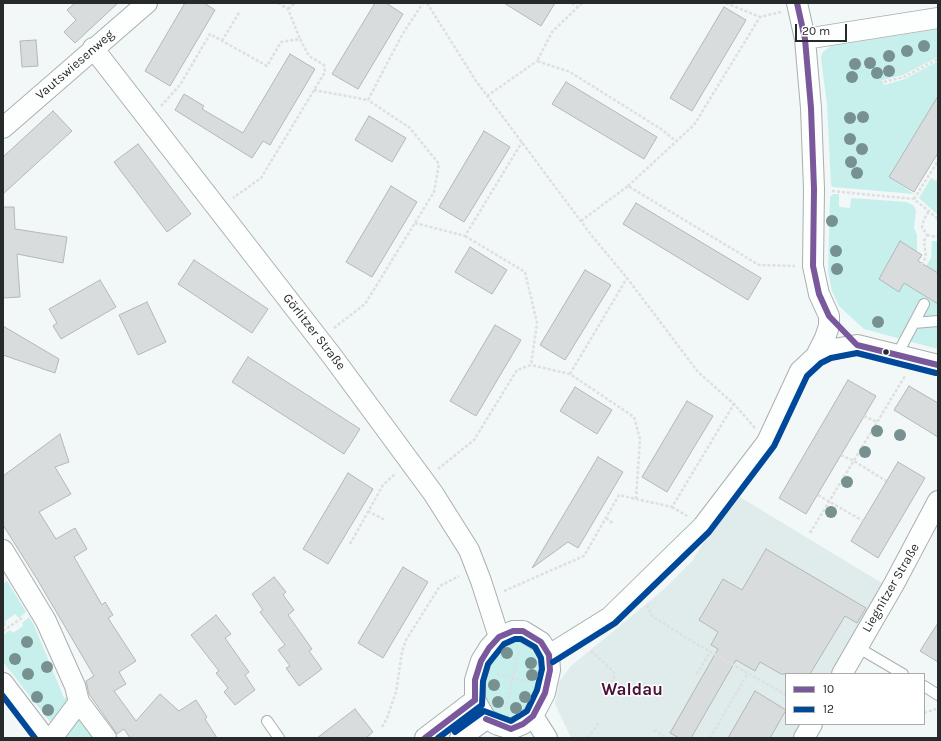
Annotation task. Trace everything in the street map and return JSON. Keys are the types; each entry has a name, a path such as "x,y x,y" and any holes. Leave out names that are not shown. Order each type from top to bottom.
{"street":[{"name":"Vautswiesenweg","path":"3,128 93,48 147,3"},
{"path":"797,6 805,39 811,108 814,189 813,266 819,294 830,316 857,345"},
{"path":"805,39 938,18"},
{"name":"Görlitzer Straße","path":"93,48 319,340 424,480 456,527 469,550 487,598 499,637"},
{"path":"816,356 825,338 829,326 830,316"},
{"path":"549,655 610,617 703,526 767,442 800,371 816,356 828,350 857,345 938,365"},
{"name":"Liegnitzer Straße","path":"843,673 938,501"},
{"path":"3,550 46,621 75,686 79,702 106,738"},
{"path":"513,631 523,632 541,642 549,655 550,670 540,705 533,716 523,724 511,729 494,722 475,700 475,680 489,648 499,637 513,631"},
{"path":"3,683 44,738"},
{"path":"425,738 475,700"},
{"path":"52,738 79,702"},
{"path":"533,716 547,738"},
{"path":"460,738 494,722"},
{"path":"804,738 811,725"}],"lane":[{"path":"901,356 924,304"},
{"path":"914,324 938,321"},
{"path":"857,646 901,673"},
{"path":"925,687 938,695"},
{"path":"267,721 279,738"}],"path":[{"path":"217,208 261,178 325,72 324,65 309,56 300,39 288,9 278,3"},
{"path":"288,9 296,3"},
{"path":"368,100 398,42 423,3"},
{"path":"427,3 487,96 581,221 627,278 698,372 734,404 767,442"},
{"path":"572,3 578,7"},
{"path":"487,96 537,61 552,32 582,3"},
{"path":"726,3 760,17 797,6"},
{"path":"222,41 240,10"},
{"path":"581,221 628,186 694,124 760,17"},
{"path":"149,119 180,85 210,34 267,66 281,42 300,39"},
{"path":"884,82 904,77 938,59"},
{"path":"537,61 570,72 661,129 676,141"},
{"path":"314,90 368,100 410,128 439,164 434,192 365,304 319,340"},
{"path":"465,236 522,142"},
{"path":"914,199 938,161"},
{"path":"628,186 759,265 813,266"},
{"path":"814,189 914,199 938,219"},
{"path":"929,211 924,219 922,227 927,235 938,236"},
{"path":"415,223 465,236 525,272 537,323 531,365"},
{"path":"919,269 926,258 924,241 927,235"},
{"path":"570,374 627,278"},
{"path":"810,533 904,378 901,356"},
{"path":"424,480 474,440 517,370 531,365 570,374 634,417 640,439 636,500"},
{"path":"487,598 584,556 619,495 672,507 734,404"},
{"path":"864,416 877,422"},
{"path":"841,455 854,461 886,481"},
{"path":"350,544 383,485 409,460"},
{"path":"818,494 863,521"},
{"path":"368,511 385,520"},
{"path":"606,518 614,524"},
{"path":"382,728 396,692 402,652 406,640 440,586 476,568"},
{"path":"640,588 652,616 785,695"},
{"path":"3,631 37,607"},
{"path":"494,722 513,678 523,632"},
{"path":"580,636 592,652 613,671 615,675 612,682"},
{"path":"697,674 710,652"},
{"path":"730,663 733,658"},
{"path":"479,669 546,686"},
{"path":"710,738 748,673"},
{"path":"925,713 938,708"},
{"path":"588,738 599,722"},
{"path":"654,730 667,738"}],"shaded area":[{"path":"938,29 938,57 903,75 882,80 884,85 905,79 938,61 938,96 889,177 914,194 833,187 831,185 827,105 821,58 823,52 831,46"},
{"path":"931,178 936,181 938,178 938,215 919,198"},
{"path":"833,194 839,194 839,207 850,208 851,198 906,202 913,205 916,210 914,228 917,235 917,252 900,242 879,279 898,291 906,279 914,289 934,302 938,297 938,349 864,329 839,306 832,291 828,271 830,197"},
{"path":"932,241 938,241 938,273 926,266 931,258"},
{"path":"735,494 885,585 834,673 785,673 785,725 802,725 795,738 571,738 555,704 559,682 571,666 663,590 692,561"},
{"path":"7,581 26,612 19,618 15,614 5,621 6,625 3,627 3,584"},
{"path":"29,617 34,625 64,698 68,697 69,701 51,723 3,662 3,635 10,630 13,633 23,626 22,623"},
{"path":"507,641 524,642 539,653 541,670 532,698 522,713 507,719 492,712 483,694 486,674 494,656"},
{"path":"79,718 98,738 64,738"}],"building":[{"path":"75,3 118,3 75,43 64,32 76,20 67,10"},
{"path":"185,3 204,3 215,10 170,86 145,71"},
{"path":"375,3 386,3 403,14 358,89 332,74"},
{"path":"504,3 555,3 541,26"},
{"path":"724,7 746,20 692,111 670,98"},
{"path":"36,40 38,66 22,67 20,41"},
{"path":"290,54 315,69 270,145 263,141 252,158 175,110 184,94 204,106 202,109 243,133"},
{"path":"566,82 657,137 644,159 552,104"},
{"path":"938,96 938,153 914,192 889,177"},
{"path":"53,111 72,131 3,194 3,157"},
{"path":"369,116 406,138 392,162 355,140"},
{"path":"484,131 510,147 464,222 439,207"},
{"path":"138,144 191,214 167,232 114,162"},
{"path":"391,186 417,202 372,277 346,262"},
{"path":"636,203 761,278 748,300 623,224"},
{"path":"3,207 14,207 15,229 67,237 63,263 17,254 20,297 3,298"},
{"path":"900,241 922,255 918,261 938,273 938,304 904,283 899,292 879,279"},
{"path":"470,247 507,270 492,294 455,272"},
{"path":"194,260 268,309 252,333 178,284"},
{"path":"585,270 611,285 565,360 540,345"},
{"path":"100,280 116,307 61,339 53,326 57,323 49,309"},
{"path":"147,302 166,342 138,355 119,315"},
{"path":"495,325 521,340 476,416 450,401"},
{"path":"3,326 59,359 55,373 3,355"},
{"path":"248,357 360,429 344,454 232,382"},
{"path":"848,380 876,396 806,514 779,498"},
{"path":"909,386 938,403 938,437 894,410"},
{"path":"575,387 612,410 597,434 560,411"},
{"path":"687,401 713,416 667,492 642,477"},
{"path":"60,434 69,462 55,467 71,494 39,512 56,539 75,528 87,549 74,557 102,605 105,602 113,615 108,618 136,661 119,672 126,684 114,691 136,721 160,694 179,711 196,700 207,717 205,719 217,738 130,738 124,729 117,734 89,694 86,681 94,676 37,579 3,525 3,476"},
{"path":"598,457 623,472 578,548 568,542 532,568"},
{"path":"898,462 925,478 878,558 851,541"},
{"path":"348,473 373,489 328,564 303,549"},
{"path":"766,549 866,608 857,623 845,616 811,673 781,674 760,662 755,671 736,660 691,738 679,738 670,733 718,649 711,645 718,632 699,620 723,579 742,590"},
{"path":"403,567 428,582 383,658 358,643"},
{"path":"274,577 286,592 283,595 294,610 288,615 312,649 309,651 322,669 299,686 286,668 290,666 278,650 285,645 260,612 263,610 252,594"},
{"path":"216,615 231,634 225,638 249,672 245,675 255,690 235,705 224,692 228,688 216,673 219,671 191,635"},
{"path":"938,623 938,662 920,651"},
{"path":"755,691 785,709 770,738 728,738"},
{"path":"355,709 373,732 366,738 317,738"}],"transit line":[{"name":"10","path":"797,3 805,39 811,108 814,189 813,266 819,294 829,316 857,345 938,365"},
{"name":"12","path":"553,662 615,623 709,532 774,446 807,376 821,363 831,358 857,353 936,373"},
{"name":"10","path":"475,700 475,680 481,661 489,648 499,637 513,631 523,631 541,642 549,655 550,670 545,693 533,716 523,724 511,729 486,719"},
{"name":"12","path":"438,738 482,705 483,681 488,664 504,644 515,639 521,639 535,647 541,658 542,669 537,690 527,711 511,721 484,711 455,732"},
{"name":"12","path":"3,696 35,738"},
{"name":"10","path":"425,738 475,700"}],"district":[{"name":"Waldau","path":"632,690"}]}
